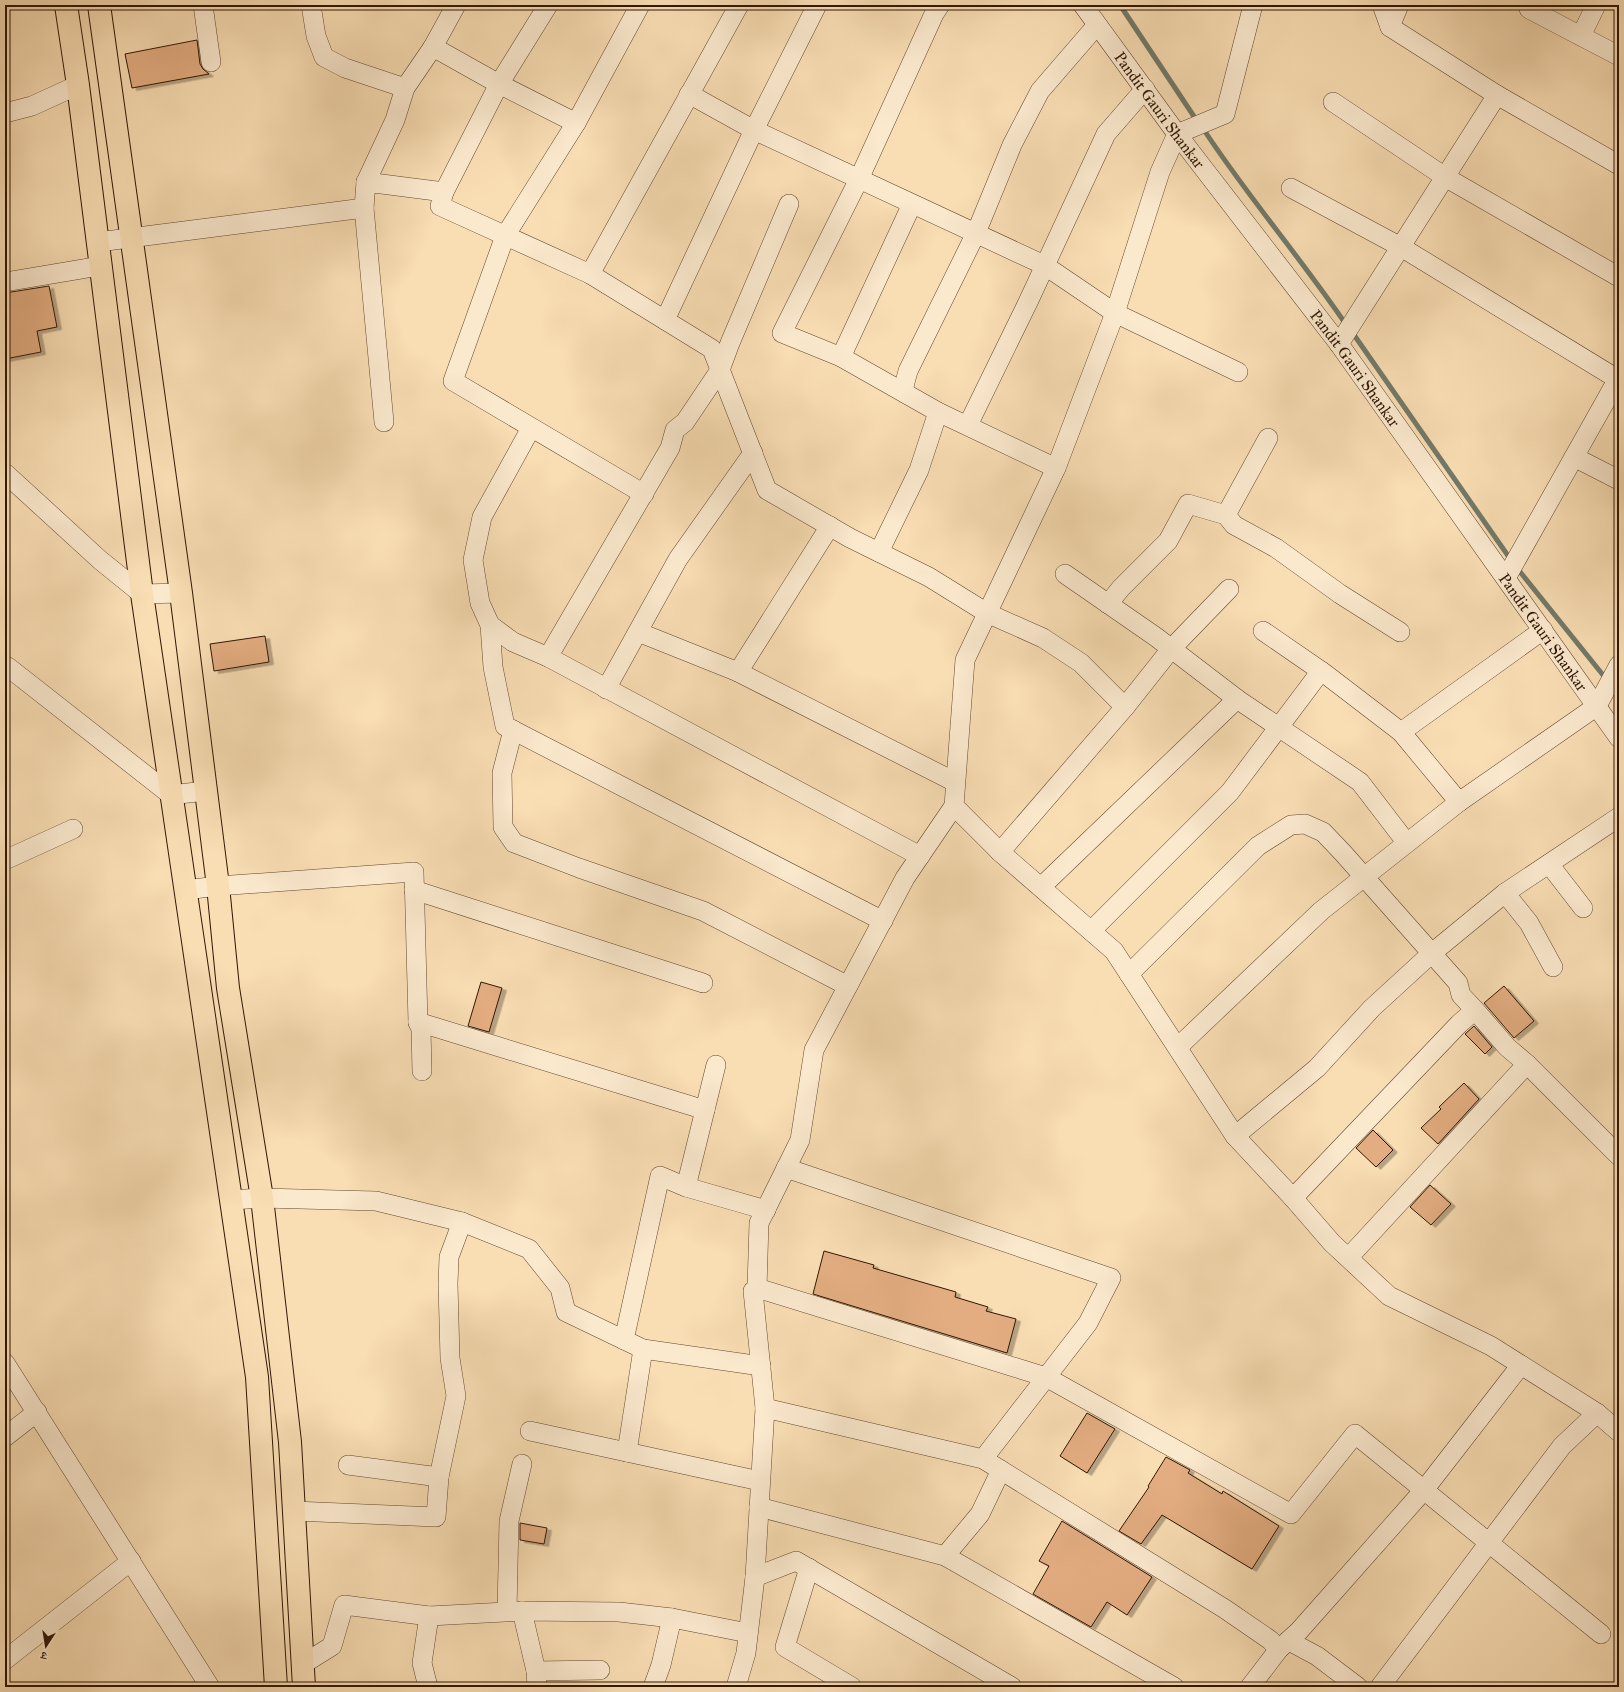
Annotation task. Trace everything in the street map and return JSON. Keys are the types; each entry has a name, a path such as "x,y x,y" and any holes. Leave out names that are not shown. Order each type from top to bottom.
{"main road":[{"path":"66,5 78,85 142,594 257,1377 276,1687"},
{"path":"98,5 181,592 218,886 228,988 262,1198 290,1442 304,1687"},
{"path":"267,1535 295,1522"}],"street":[{"path":"203,5 211,62"},
{"path":"311,5 316,36 324,57 345,68 405,88"},
{"path":"384,422 364,208 366,182 395,120 405,88 433,47 456,5"},
{"path":"548,5 499,84 444,192 440,206 590,274 712,349 767,490 830,526 928,576 987,613 1043,638 1081,663 1125,707"},
{"path":"640,5 576,123 505,236 453,381 644,494"},
{"path":"590,274 739,5"},
{"path":"665,320 754,130 818,5"},
{"path":"940,5 934,14 859,179 782,333 841,357 903,390 938,412 1056,468"},
{"name":"Pandit Gauri Shankar","path":"1083,5 1177,134 1340,344 1619,738"},
{"path":"736,1687 746,1653 755,1577 765,1408 753,1291 757,1288 759,1223 800,1140 814,1050 905,878 954,806 965,660 1056,468 1115,313 1160,172 1177,134 1225,114 1253,5"},
{"path":"1382,5 1390,27 1496,95 1619,165"},
{"path":"1390,27 1399,5"},
{"path":"1581,36 1596,5"},
{"path":"1529,9 1619,56"},
{"path":"903,390 908,371 976,233 1012,145 1040,91 1097,25"},
{"path":"433,47 499,84 576,123"},
{"path":"5,113 32,106 78,85"},
{"path":"968,425 1106,134 1145,89"},
{"path":"689,94 754,130 1044,265 1115,313 1238,372"},
{"path":"1340,344 1496,95"},
{"path":"1333,102 1445,177 1619,276"},
{"path":"366,182 444,192"},
{"path":"1291,188 1401,247 1618,379 1506,578"},
{"path":"548,658 670,448 675,430 685,422 720,370 789,204"},
{"path":"841,357 912,204"},
{"path":"98,242 364,208"},
{"path":"5,282 100,266"},
{"path":"879,552 919,470 938,412"},
{"path":"531,428 482,518 473,560 480,603 490,625 492,667 505,726 882,921"},
{"path":"1226,515 1268,438"},
{"path":"606,690 678,559 753,453"},
{"path":"1574,457 1619,480"},
{"path":"5,473 100,560 142,594 181,592"},
{"path":"1108,604 1121,588 1168,541 1188,504 1226,515 1234,525 1276,548 1340,594 1400,632"},
{"path":"738,672 830,526"},
{"path":"1065,574 1171,649 1237,699 1360,782 1406,842"},
{"path":"1000,852 1125,707 1171,649 1229,589"},
{"path":"490,625 513,642 548,658 920,856"},
{"path":"1401,732 1543,630"},
{"path":"1263,631 1321,671 1401,732 1459,802"},
{"path":"638,632 738,672 955,782"},
{"path":"1178,1047 1321,911 1406,842 1459,802 1597,706 1619,665"},
{"path":"5,670 8,667 171,795 205,791"},
{"path":"1091,931 1230,792 1277,726 1321,671"},
{"path":"1041,887 1237,699"},
{"path":"512,730 502,772 503,827 514,843 579,868 703,911 848,986"},
{"path":"954,806 1000,852 1114,951 1235,1136 1293,1198 1332,1243 1389,1296 1491,1346 1597,1413 1619,1432"},
{"path":"1235,1136 1317,1068 1372,1008 1432,952 1505,893 1589,839 1619,817"},
{"path":"1129,974 1258,846 1291,825 1305,824 1323,832 1365,876 1458,983 1461,995 1507,1047 1527,1064 1619,1156"},
{"path":"7,856 73,829"},
{"path":"1549,864 1583,908"},
{"path":"185,890 218,886 414,872 418,1022 421,1029 422,1070"},
{"path":"414,890 703,983"},
{"path":"1505,893 1529,923 1553,967"},
{"path":"1293,1198 1459,1024 1475,1010"},
{"path":"418,1022 705,1110"},
{"path":"1349,1258 1527,1064"},
{"path":"686,1187 716,1065"},
{"path":"786,1168 1111,1278 1088,1323 983,1459"},
{"path":"624,1340 660,1176 686,1187 766,1210"},
{"path":"231,1200 262,1198 376,1201 462,1222 529,1249 560,1288 566,1312 624,1340 643,1349 761,1366"},
{"path":"295,1522 436,1517 439,1477 456,1396 450,1358 448,1284 449,1257 462,1222"},
{"path":"757,1288 1046,1377 1291,1514 1355,1434 1601,1634"},
{"path":"627,1452 643,1349"},
{"path":"5,1363 210,1687"},
{"path":"1250,1687 1284,1645 1299,1631 1424,1490 1521,1365"},
{"path":"765,1408 983,1459 1225,1609 1270,1640 1317,1656 1358,1687"},
{"path":"5,1437 37,1412"},
{"path":"1380,1687 1562,1446 1597,1413"},
{"path":"530,1430 760,1481"},
{"path":"522,1464 509,1521 515,1611 536,1679 600,1670"},
{"path":"348,1466 439,1477"},
{"path":"945,1556 980,1514 1001,1470"},
{"path":"759,1506 945,1556 1174,1687"},
{"path":"5,1660 131,1561"},
{"path":"755,1577 796,1561 1012,1687"},
{"path":"809,1568 785,1647 852,1687"},
{"path":"303,1664 332,1646 344,1605 429,1616 515,1611 619,1612 672,1618 748,1633"},
{"path":"428,1687 422,1663 429,1616"},
{"path":"653,1687 661,1665 672,1618"}],"building":[{"path":"197,40 200,64 209,74 132,88 125,54"},
{"path":"49,286 57,327 37,331 41,352 5,359 5,293"},
{"path":"265,636 269,662 214,671 210,644"},
{"path":"481,982 502,988 489,1032 468,1026"},
{"path":"1504,986 1534,1021 1514,1038 1484,1003"},
{"path":"1474,1026 1492,1047 1485,1054 1465,1034"},
{"path":"1464,1083 1479,1099 1438,1144 1421,1128 1441,1109 1439,1107"},
{"path":"1373,1130 1393,1150 1376,1167 1356,1148"},
{"path":"1430,1185 1451,1204 1431,1225 1410,1207"},
{"path":"824,1251 874,1265 873,1268 956,1292 955,1297 988,1307 986,1311 1016,1319 1007,1353 813,1294"},
{"path":"1087,1413 1115,1429 1087,1473 1060,1456"},
{"path":"1166,1457 1190,1470 1188,1473 1222,1494 1223,1491 1279,1526 1252,1569 1162,1515 1141,1544 1119,1531 1149,1487 1148,1486"},
{"path":"1062,1521 1152,1577 1127,1615 1107,1602 1091,1627 1033,1594 1049,1566 1039,1561"},
{"path":"520,1523 547,1528 544,1544 520,1540"}],"waterway":[{"path":"1120,5 1197,121"},
{"path":"1202,127 1237,178 1347,326"},
{"path":"1352,332 1511,560"},
{"path":"1517,568 1607,680"},
{"path":"1612,686 1619,694"}]}
